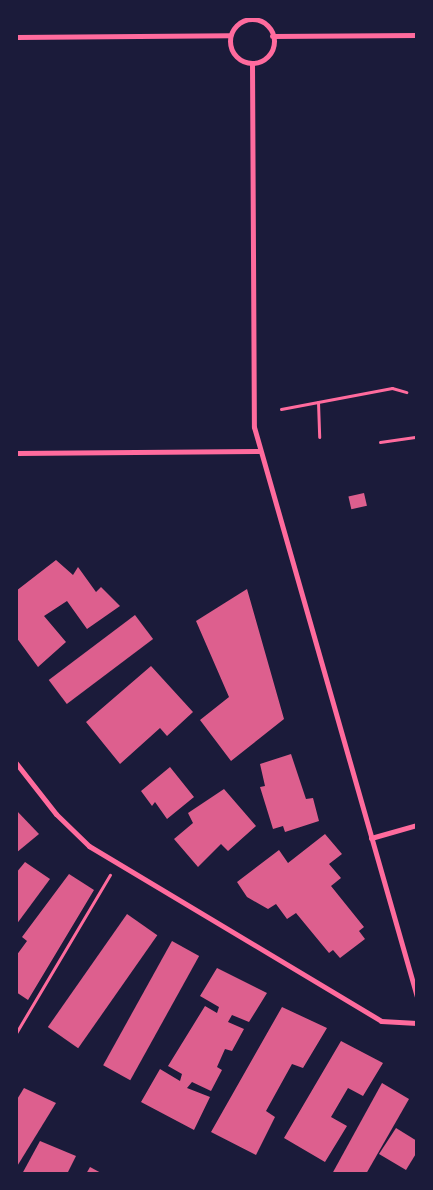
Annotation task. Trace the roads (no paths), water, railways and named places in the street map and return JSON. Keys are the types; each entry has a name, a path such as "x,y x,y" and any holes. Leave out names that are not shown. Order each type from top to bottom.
{"street":[{"path":"256,19 269,28 274,43 267,57 252,63 244,62 232,51 230,35 240,22 256,19"},
{"path":"16,37 230,35"},
{"path":"272,36 417,35"},
{"path":"252,63 252,405 259,451 417,996"},
{"path":"16,453 259,451"},
{"path":"16,763 62,821 89,846 382,1021 417,1023"},
{"path":"371,838 417,825"}]}
